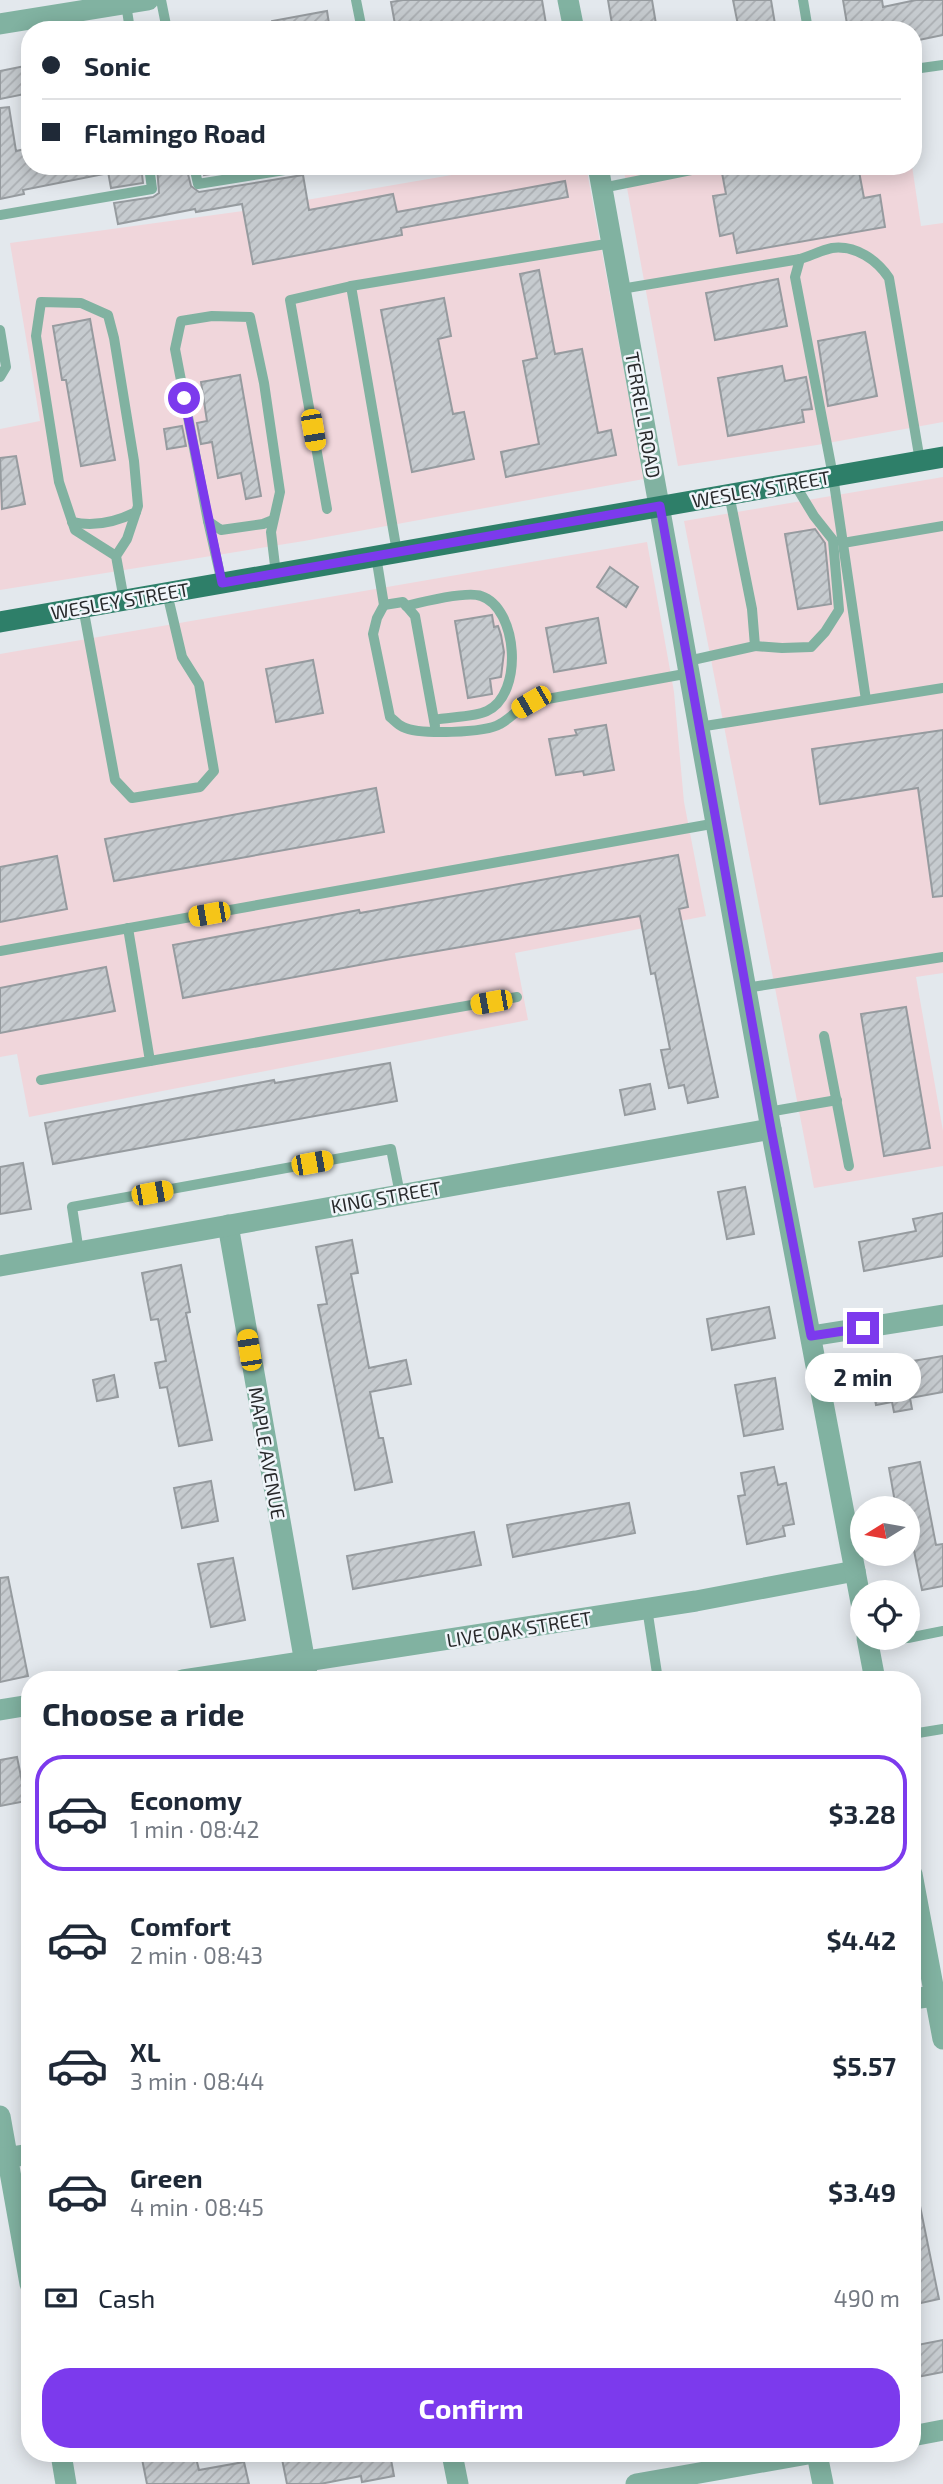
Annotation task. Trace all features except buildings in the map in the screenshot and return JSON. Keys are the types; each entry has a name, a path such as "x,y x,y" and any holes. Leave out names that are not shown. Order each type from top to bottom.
{"main road":[{"name":"WESLEY STREET","path":"0,622 943,457"}],"street":[{"path":"0,24 148,0"},
{"path":"568,0 572,21"},
{"name":"TERRELL ROAD","path":"600,175 770,1120 857,1580"},
{"name":"KING STREET","path":"0,1266 400,1194 770,1120"},
{"name":"MAPLE AVENUE","path":"228,1225 306,1670"},
{"path":"811,1336 943,1315"},
{"name":"LIVE OAK STREET","path":"306,1670 506,1632 760,1591 855,1571"},
{"path":"869,1650 873,1671"},
{"path":"0,1710 21,1706"},
{"path":"921,1932 943,2039"},
{"path":"921,1998 934,1996"},
{"path":"0,2116 3,2158 21,2242"},
{"path":"3,2158 21,2155"},
{"path":"921,2435 943,2431"},
{"path":"62,2462 66,2484"},
{"path":"454,2462 458,2484"},
{"path":"636,2484 762,2462"},
{"path":"819,2462 823,2484"}],"lane":[{"path":"161,0 165,21"},
{"path":"356,0 360,21"},
{"path":"803,0 806,21"},
{"path":"126,4 129,21"},
{"path":"922,68 943,65"},
{"path":"0,215 152,190 150,175"},
{"path":"196,175 198,184 254,175"},
{"path":"602,188 666,175"},
{"path":"327,509 290,300 351,286 612,243"},
{"path":"621,289 800,259 834,248 862,253 878,262 889,278 920,461"},
{"path":"800,259 795,276 833,476 866,700"},
{"path":"351,286 386,554 384,605 373,634 390,717 404,728 455,732 498,725 531,702 689,667 755,646 811,647 825,632 839,610 833,540 814,516 794,483"},
{"path":"116,556 75,530 59,481 36,336 41,302 80,303 108,315 134,461 138,506 127,538 116,556 124,600"},
{"path":"222,583 174,349 181,321 212,316 250,317 264,383 280,492 271,532 276,573"},
{"path":"0,330 6,367 0,377"},
{"path":"729,494 752,609 755,646"},
{"path":"72,522 87,526 123,519 136,512"},
{"path":"208,522 221,530 273,520"},
{"path":"843,543 943,526"},
{"path":"83,607 115,780 132,798 200,787 214,771 199,684 182,657 167,593"},
{"path":"406,606 432,600 480,595 497,606 507,624 513,663 510,682 502,700 487,711 434,720"},
{"path":"384,605 403,602 415,616 436,732"},
{"path":"699,727 943,688"},
{"path":"0,951 717,823"},
{"path":"128,928 150,1061"},
{"path":"746,988 943,957"},
{"path":"41,1080 517,997"},
{"path":"824,1035 849,1166"},
{"path":"770,1120 836,1100"},
{"path":"79,1252 72,1207 391,1149 400,1194"},
{"path":"647,1608 658,1671"},
{"path":"920,1635 943,1631"},
{"path":"921,1733 943,1729"}],"shaded area":[{"path":"452,175 588,175 644,479 304,541 0,590 0,429 40,421 10,243 243,211"},
{"path":"625,175 913,175 921,226 943,223 943,422 678,466"},
{"path":"943,477 943,973 916,977 943,1131 943,1166 814,1188 684,521"},
{"path":"647,542 674,692 684,802 706,916 515,953 528,1020 29,1117 17,1054 0,1057 0,654"}],"route":[{"path":"184,398 222,583 660,506 771,1129 811,1336 863,1328"}]}
